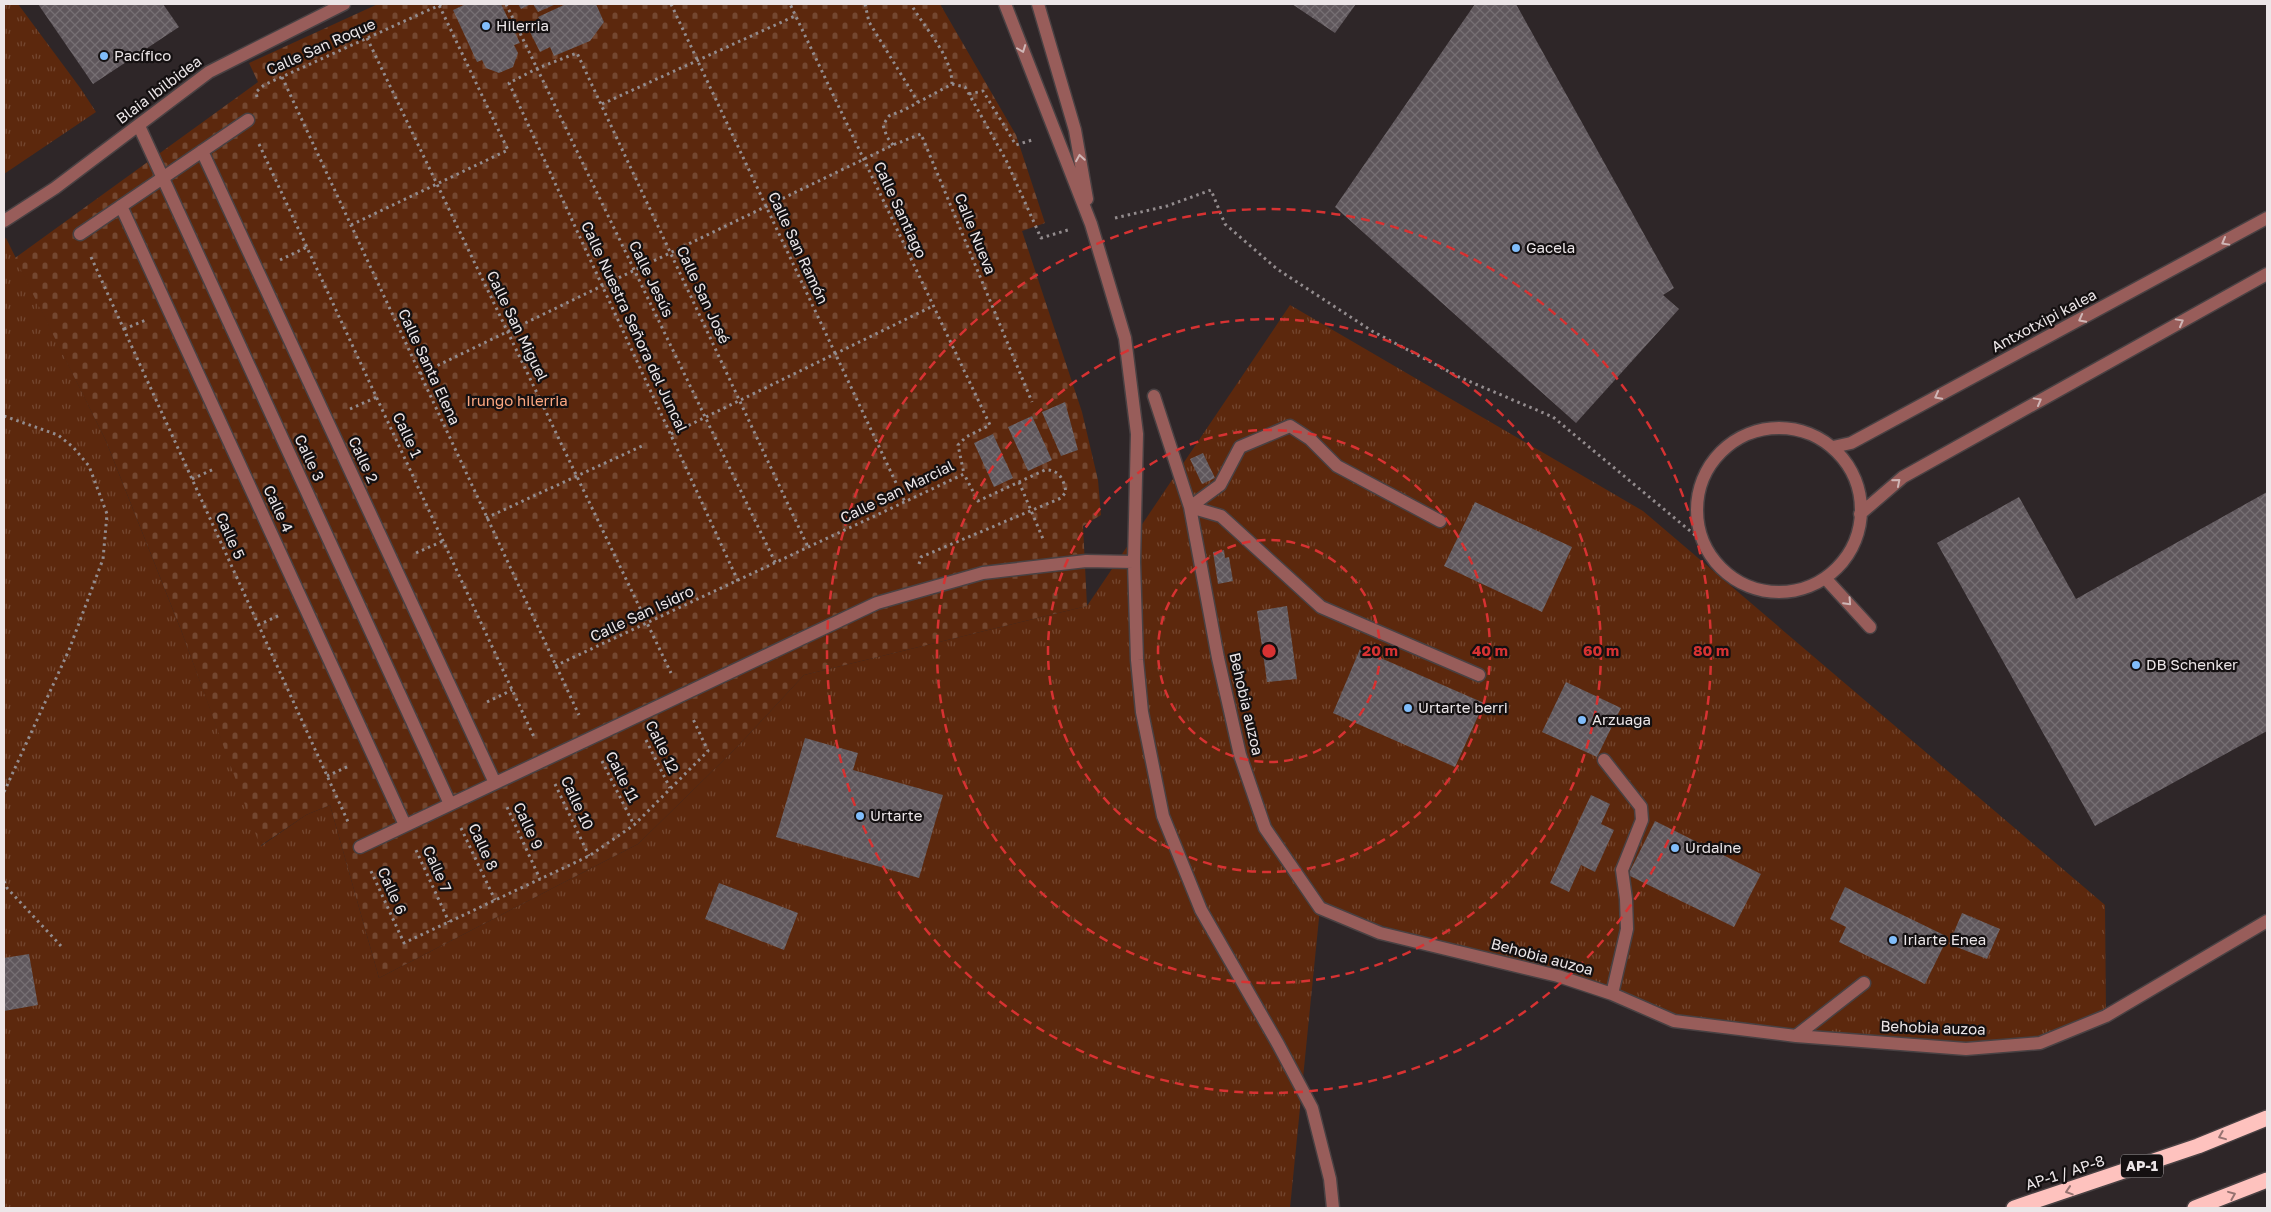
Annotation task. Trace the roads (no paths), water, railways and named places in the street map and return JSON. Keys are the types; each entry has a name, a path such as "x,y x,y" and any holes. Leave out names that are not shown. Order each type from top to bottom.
{"highway":[{"name":"AP-1 / AP-8","path":"2014,1208 2198,1146 2267,1118"},
{"path":"2196,1208 2267,1180"}],"street":[{"name":"Blaia Ibilbidea","path":"4,221 55,188 210,72 344,4"},
{"path":"1005,4 1091,224 1125,338 1137,434 1134,562 1137,660 1142,712 1163,816 1201,910 1312,1108 1330,1179 1332,1208"},
{"path":"1038,4 1075,130 1091,224"},
{"path":"80,234 248,120"},
{"name":"Calle 3","path":"139,126 450,804"},
{"name":"Calle 2","path":"202,151 495,782"},
{"name":"Calle 4","path":"121,206 405,826"},
{"name":"Antxotxipi kalea","path":"1833,447 1851,443 2267,218"},
{"path":"1860,514 1903,477 2267,274"},
{"name":"Behobia auzoa","path":"1154,396 1190,507 1218,658 1240,755 1265,828 1320,908 1380,933 1558,976 1612,994 1674,1021 1796,1036 1966,1049 2040,1043 2106,1016 2267,921"},
{"path":"1190,507 1220,485 1240,447 1290,426 1310,439 1338,466 1440,521"},
{"path":"1770,428 1792,428 1812,434 1833,447 1850,467 1861,494 1860,514 1860,531 1844,563 1817,585 1781,594 1748,588 1724,573 1700,540 1696,520 1698,489 1714,458 1738,438 1770,428"},
{"path":"1190,507 1221,516 1321,607 1479,675"},
{"path":"360,847 877,603 984,572 1086,562 1134,562"},
{"path":"1825,578 1870,626"},
{"path":"1604,760 1641,807 1642,820 1622,870 1626,899 1626,929 1612,994"},
{"path":"1796,1036 1864,983"}],"place":[{"name":"Hilerria","path":"486,26"},
{"name":"Pacífico","path":"104,56"},
{"name":"Gacela","path":"1516,248"},
{"name":"DB Schenker","path":"2136,665"},
{"name":"Urtarte berri","path":"1408,708"},
{"name":"Arzuaga","path":"1582,720"},
{"name":"Urtarte","path":"860,816"},
{"name":"Urdaine","path":"1675,848"},
{"name":"Iriarte Enea","path":"1893,940"}],"park label":[{"name":"Irungo hilerria","path":"517,401"}]}
